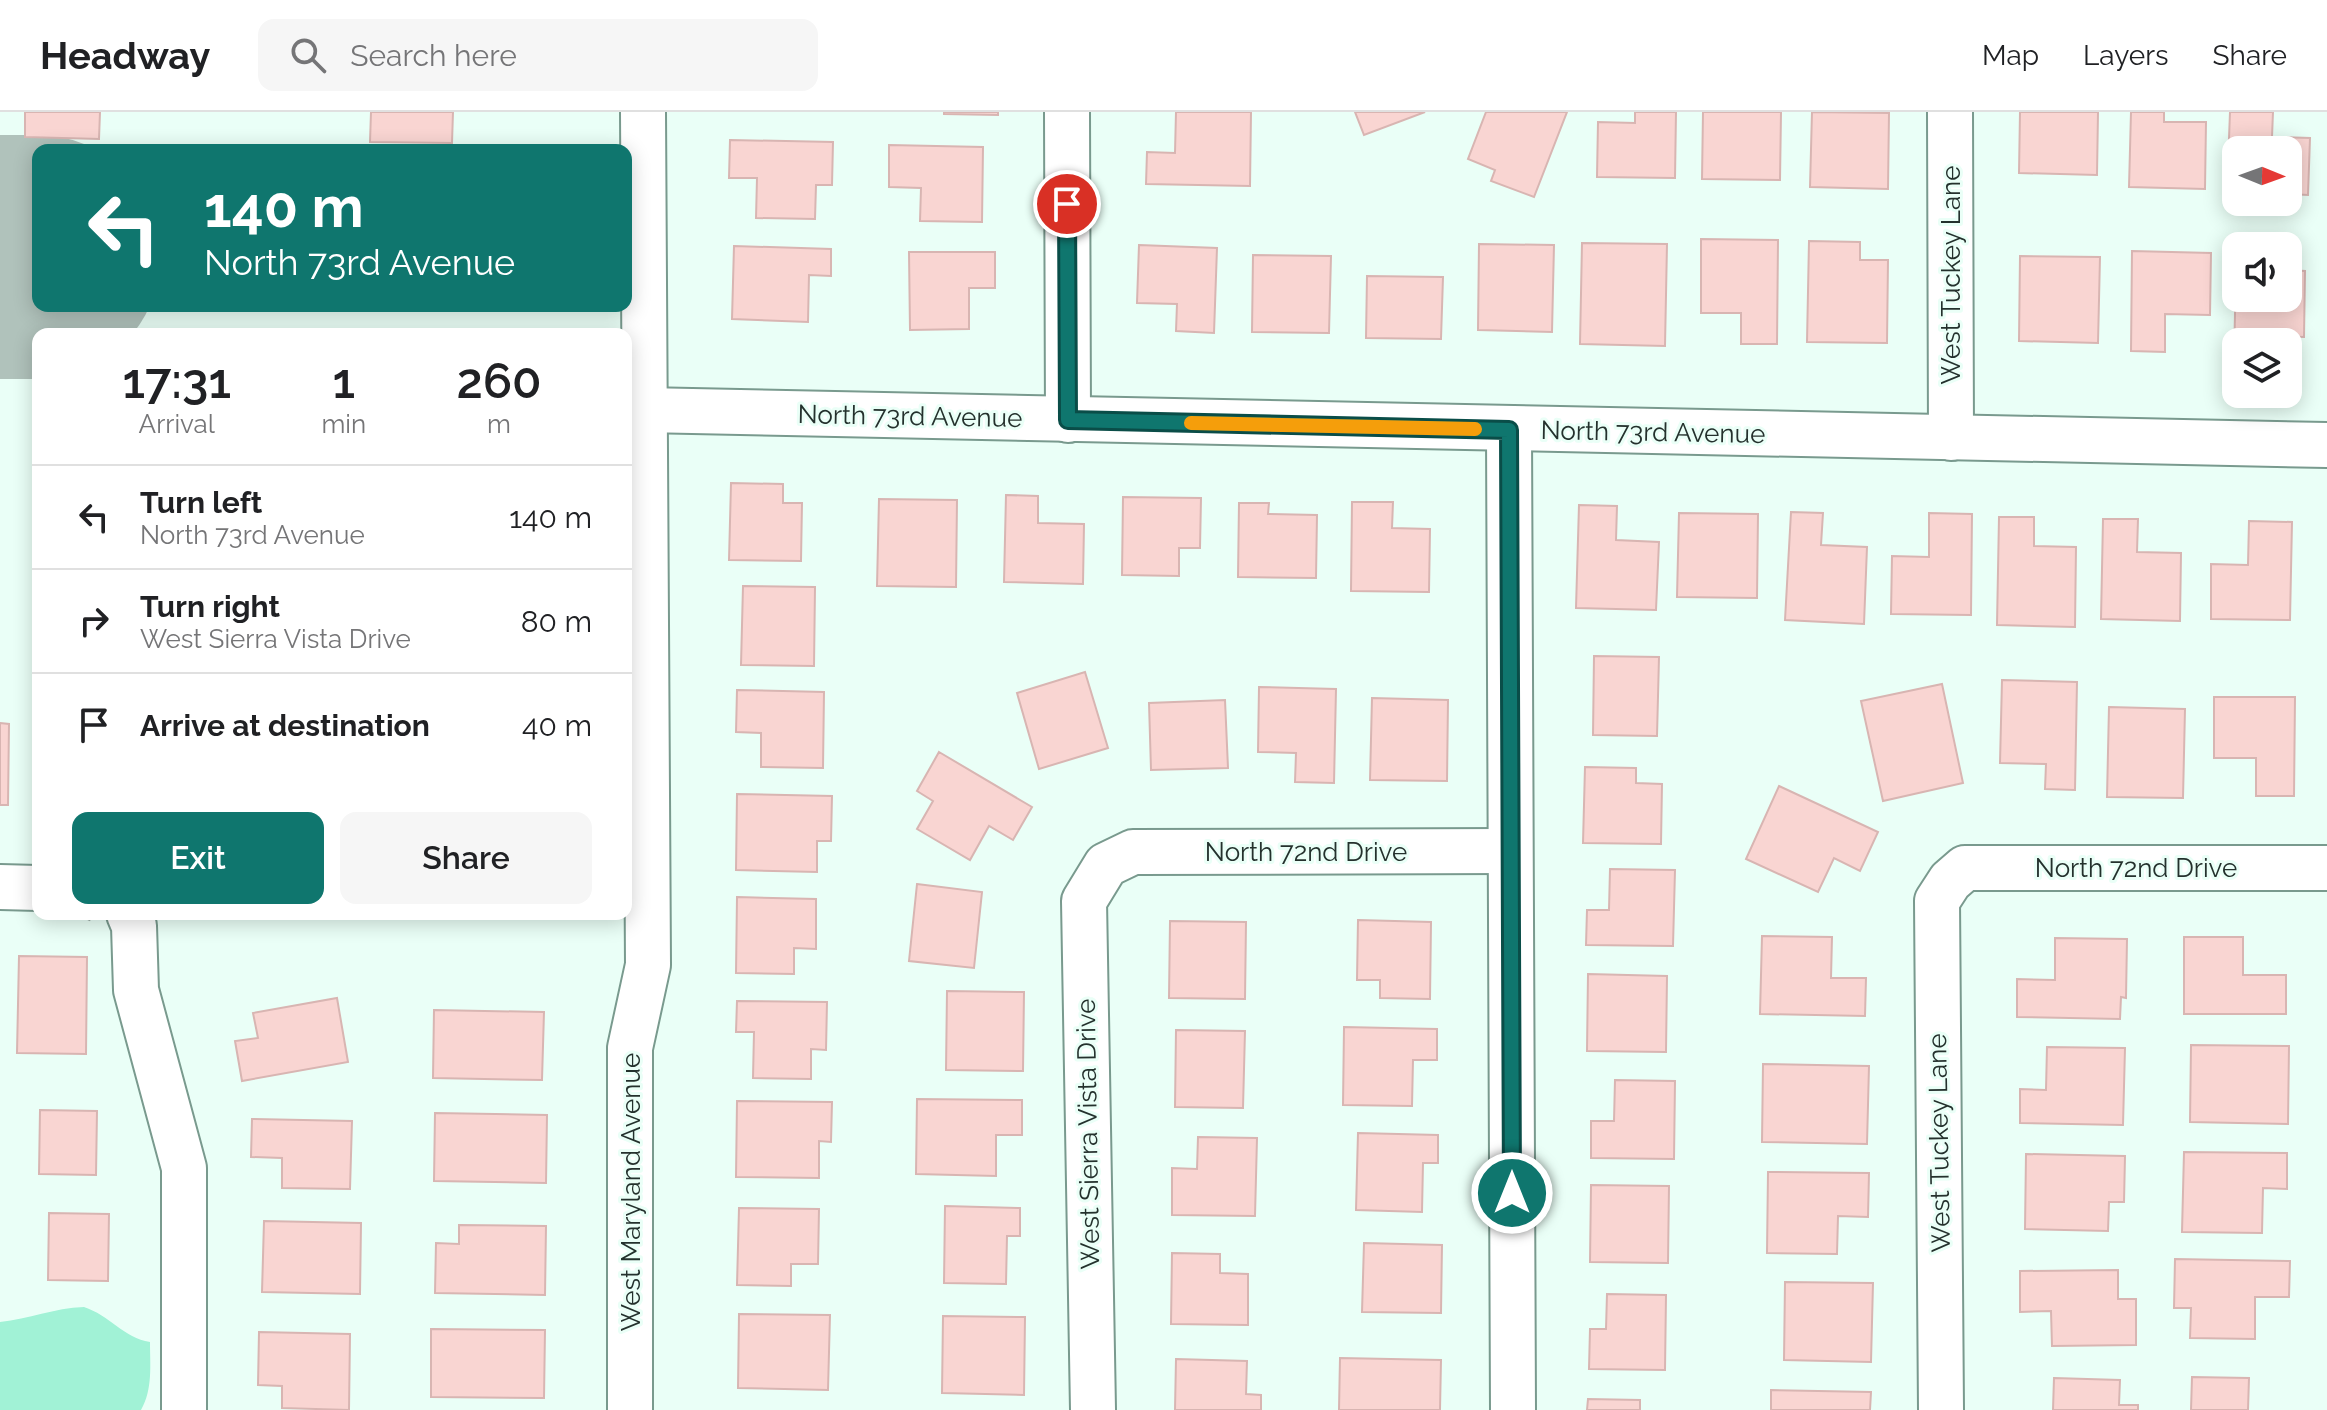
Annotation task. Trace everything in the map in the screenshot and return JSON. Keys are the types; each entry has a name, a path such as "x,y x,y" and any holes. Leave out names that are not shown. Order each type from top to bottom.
{"street":[{"name":"West Maryland Avenue","path":"630,1410 630,1048 648,965 643,112"},
{"path":"1067,112 1068,420"},
{"name":"West Tuckey Lane","path":"1950,112 1951,438"},
{"name":"North 73rd Avenue","path":"644,410 2327,445"},
{"path":"1509,430 1513,1410"},
{"name":"North 72nd Drive","path":"1106,865 1133,852 1509,851"},
{"name":"West Sierra Vista Drive","path":"1093,1410 1084,901 1106,865"},
{"name":"North 72nd Drive","path":"1950,881 1965,868 2327,868"},
{"name":"West Tuckey Lane","path":"1941,1410 1937,901 1950,881"},
{"path":"0,887 32,897"},
{"path":"118,920 134,926 136,990 184,1168 184,1410"}],"green space":[{"path":"84,1307 132,1336 150,1342 149,1385 141,1410 0,1410 0,1322"}],"building":[{"path":"25,112 100,112 99,139 25,137"},
{"path":"371,112 453,112 452,143 370,142"},
{"path":"998,112 998,115 944,114"},
{"path":"1176,112 1251,112 1250,186 1146,184 1147,152 1175,153"},
{"path":"1355,112 1425,112 1364,135"},
{"path":"1486,112 1567,112 1534,197 1491,181 1495,170 1468,159"},
{"path":"1635,112 1676,112 1675,178 1597,177 1598,122 1635,123"},
{"path":"1703,112 1781,112 1780,180 1702,179"},
{"path":"1812,112 1889,113 1888,189 1810,187"},
{"path":"2020,112 2098,112 2097,175 2019,173"},
{"path":"2131,112 2164,112 2164,122 2206,122 2205,189 2129,187"},
{"path":"2230,112 2273,112 2272,136 2229,136"},
{"path":"2302,138 2310,138 2308,195 2302,195"},
{"path":"730,140 833,142 832,185 816,185 815,219 756,218 757,178 729,178"},
{"path":"889,145 983,147 982,222 920,221 921,188 889,187"},
{"path":"1701,239 1778,240 1777,344 1741,344 1741,313 1701,313"},
{"path":"1809,241 1860,242 1860,260 1888,260 1887,343 1807,342"},
{"path":"1582,243 1667,244 1665,346 1580,344"},
{"path":"1479,244 1554,245 1552,332 1478,330"},
{"path":"1139,245 1217,248 1214,333 1176,331 1177,304 1137,303"},
{"path":"734,246 831,249 831,276 809,275 808,322 732,319"},
{"path":"2132,251 2211,253 2210,315 2165,314 2165,352 2131,351"},
{"path":"909,252 995,252 995,288 969,288 969,329 910,330"},
{"path":"1253,255 1331,256 1329,333 1252,332"},
{"path":"2020,256 2100,257 2098,343 2019,341"},
{"path":"2302,271 2305,271 2304,337 2302,328 2235,328 2235,312 2302,312"},
{"path":"1367,276 1443,277 1441,339 1366,338"},
{"path":"731,483 783,484 783,503 802,503 801,561 729,560"},
{"path":"1006,495 1038,496 1038,523 1084,524 1083,584 1004,582"},
{"path":"1123,497 1201,498 1200,548 1179,548 1179,576 1122,575"},
{"path":"879,499 957,500 956,587 877,586"},
{"path":"1352,502 1393,502 1392,528 1430,529 1429,592 1351,591"},
{"path":"1239,503 1269,503 1268,514 1317,515 1316,578 1238,577"},
{"path":"1579,505 1617,506 1616,540 1659,542 1656,610 1576,608"},
{"path":"1791,512 1823,513 1821,545 1867,547 1864,624 1785,620"},
{"path":"1679,513 1758,514 1757,598 1677,597"},
{"path":"1929,513 1972,514 1971,615 1891,614 1892,556 1929,557"},
{"path":"1999,517 2034,517 2034,546 2076,547 2075,627 1997,625"},
{"path":"2103,519 2138,519 2137,552 2181,553 2180,621 2101,619"},
{"path":"2249,521 2292,522 2290,620 2211,619 2211,564 2248,565"},
{"path":"743,586 815,587 814,666 741,665"},
{"path":"1594,656 1659,657 1657,736 1593,735"},
{"path":"1085,672 1108,748 1039,769 1017,693"},
{"path":"2002,680 2077,682 2075,790 2045,789 2046,764 2000,763"},
{"path":"1942,684 1963,783 1883,801 1861,701"},
{"path":"1259,687 1336,689 1334,783 1295,782 1296,753 1258,752"},
{"path":"737,690 824,692 823,768 761,767 761,733 736,732"},
{"path":"2214,697 2295,697 2294,796 2256,796 2256,758 2214,758"},
{"path":"1372,698 1448,700 1447,781 1370,780"},
{"path":"1225,700 1228,768 1151,770 1149,703"},
{"path":"2109,707 2185,709 2183,798 2107,797"},
{"path":"0,723 9,724 8,805 0,805"},
{"path":"939,752 1032,807 1013,840 989,826 970,860 917,829 933,801 917,791"},
{"path":"1585,767 1636,768 1636,783 1662,784 1661,844 1583,843"},
{"path":"1779,786 1878,832 1860,871 1834,858 1818,892 1746,859"},
{"path":"737,794 832,796 831,841 817,841 817,872 736,870"},
{"path":"1610,869 1675,870 1673,946 1586,945 1587,910 1609,910"},
{"path":"917,884 982,892 974,968 909,961"},
{"path":"737,897 816,899 816,949 794,948 794,974 736,973"},
{"path":"1358,920 1431,922 1430,999 1380,998 1380,980 1357,980"},
{"path":"1170,921 1246,922 1245,999 1169,998"},
{"path":"1762,936 1832,937 1831,978 1866,978 1865,1016 1760,1014"},
{"path":"2184,937 2243,937 2243,975 2286,975 2286,1014 2184,1014"},
{"path":"2055,938 2127,939 2126,998 2121,997 2120,1019 2017,1017 2017,979 2055,980"},
{"path":"19,956 87,957 86,1054 17,1053"},
{"path":"1588,974 1667,976 1666,1052 1587,1051"},
{"path":"947,991 1024,992 1023,1071 946,1070"},
{"path":"337,998 348,1062 242,1081 235,1041 258,1038 253,1013"},
{"path":"737,1001 827,1002 826,1050 811,1049 811,1079 753,1078 754,1032 736,1032"},
{"path":"434,1010 544,1012 542,1080 433,1078"},
{"path":"1344,1027 1437,1029 1437,1060 1413,1060 1412,1106 1343,1105"},
{"path":"1176,1030 1245,1031 1243,1108 1175,1107"},
{"path":"2191,1045 2289,1046 2288,1124 2190,1122"},
{"path":"2047,1047 2125,1048 2123,1125 2020,1123 2020,1089 2046,1090"},
{"path":"1763,1064 1869,1066 1867,1144 1762,1142"},
{"path":"1615,1080 1675,1081 1674,1159 1591,1158 1591,1121 1614,1121"},
{"path":"917,1099 1022,1100 1022,1135 996,1135 996,1176 916,1174"},
{"path":"737,1101 832,1102 831,1142 819,1141 819,1178 736,1177"},
{"path":"40,1110 97,1111 96,1175 39,1174"},
{"path":"435,1113 547,1115 546,1183 434,1181"},
{"path":"252,1119 352,1121 350,1189 282,1188 282,1158 251,1157"},
{"path":"1358,1133 1438,1135 1438,1163 1423,1163 1422,1212 1356,1210"},
{"path":"1198,1137 1257,1138 1255,1216 1172,1215 1172,1168 1197,1169"},
{"path":"2184,1152 2287,1153 2287,1189 2263,1188 2262,1233 2182,1232"},
{"path":"2026,1154 2125,1156 2124,1202 2109,1202 2108,1231 2025,1229"},
{"path":"1768,1172 1869,1173 1868,1217 1838,1216 1837,1254 1767,1253"},
{"path":"1591,1185 1669,1186 1668,1263 1590,1262"},
{"path":"945,1206 1020,1208 1020,1236 1007,1236 1006,1284 944,1283"},
{"path":"739,1208 819,1209 818,1264 791,1264 791,1286 737,1285"},
{"path":"49,1213 109,1214 108,1281 48,1280"},
{"path":"264,1221 361,1223 360,1294 262,1292"},
{"path":"459,1225 546,1226 545,1295 435,1293 436,1243 459,1244"},
{"path":"1364,1243 1442,1245 1441,1313 1362,1312"},
{"path":"1172,1253 1220,1254 1220,1273 1248,1274 1248,1325 1171,1324"},
{"path":"2175,1259 2290,1261 2289,1297 2255,1297 2255,1339 2190,1338 2191,1308 2174,1308"},
{"path":"2118,1270 2118,1299 2136,1299 2136,1345 2052,1346 2051,1311 2020,1312 2020,1271"},
{"path":"1785,1282 1873,1283 1871,1362 1784,1360"},
{"path":"1607,1294 1666,1295 1665,1370 1589,1369 1590,1329 1606,1329"},
{"path":"739,1314 830,1315 828,1390 738,1388"},
{"path":"943,1316 1025,1317 1024,1395 942,1393"},
{"path":"431,1329 545,1330 544,1398 431,1397"},
{"path":"259,1332 350,1334 349,1410 282,1408 282,1386 258,1385"},
{"path":"1340,1358 1441,1360 1440,1410 1339,1410"},
{"path":"1176,1359 1247,1361 1246,1394 1261,1395 1261,1410 1175,1410"},
{"path":"2192,1377 2249,1378 2248,1410 2191,1410"},
{"path":"2054,1378 2120,1380 2119,1405 2138,1405 2138,1410 2053,1410"},
{"path":"1771,1390 1871,1392 1870,1410 1771,1410"},
{"path":"1588,1399 1640,1400 1640,1410 1587,1410"}],"runway":[{"path":"0,257 32,257"}],"slow traffic":[{"path":"1191,423 1475,429"}],"route":[{"path":"1067,204 1068,420 1509,430 1512,1193"}]}
